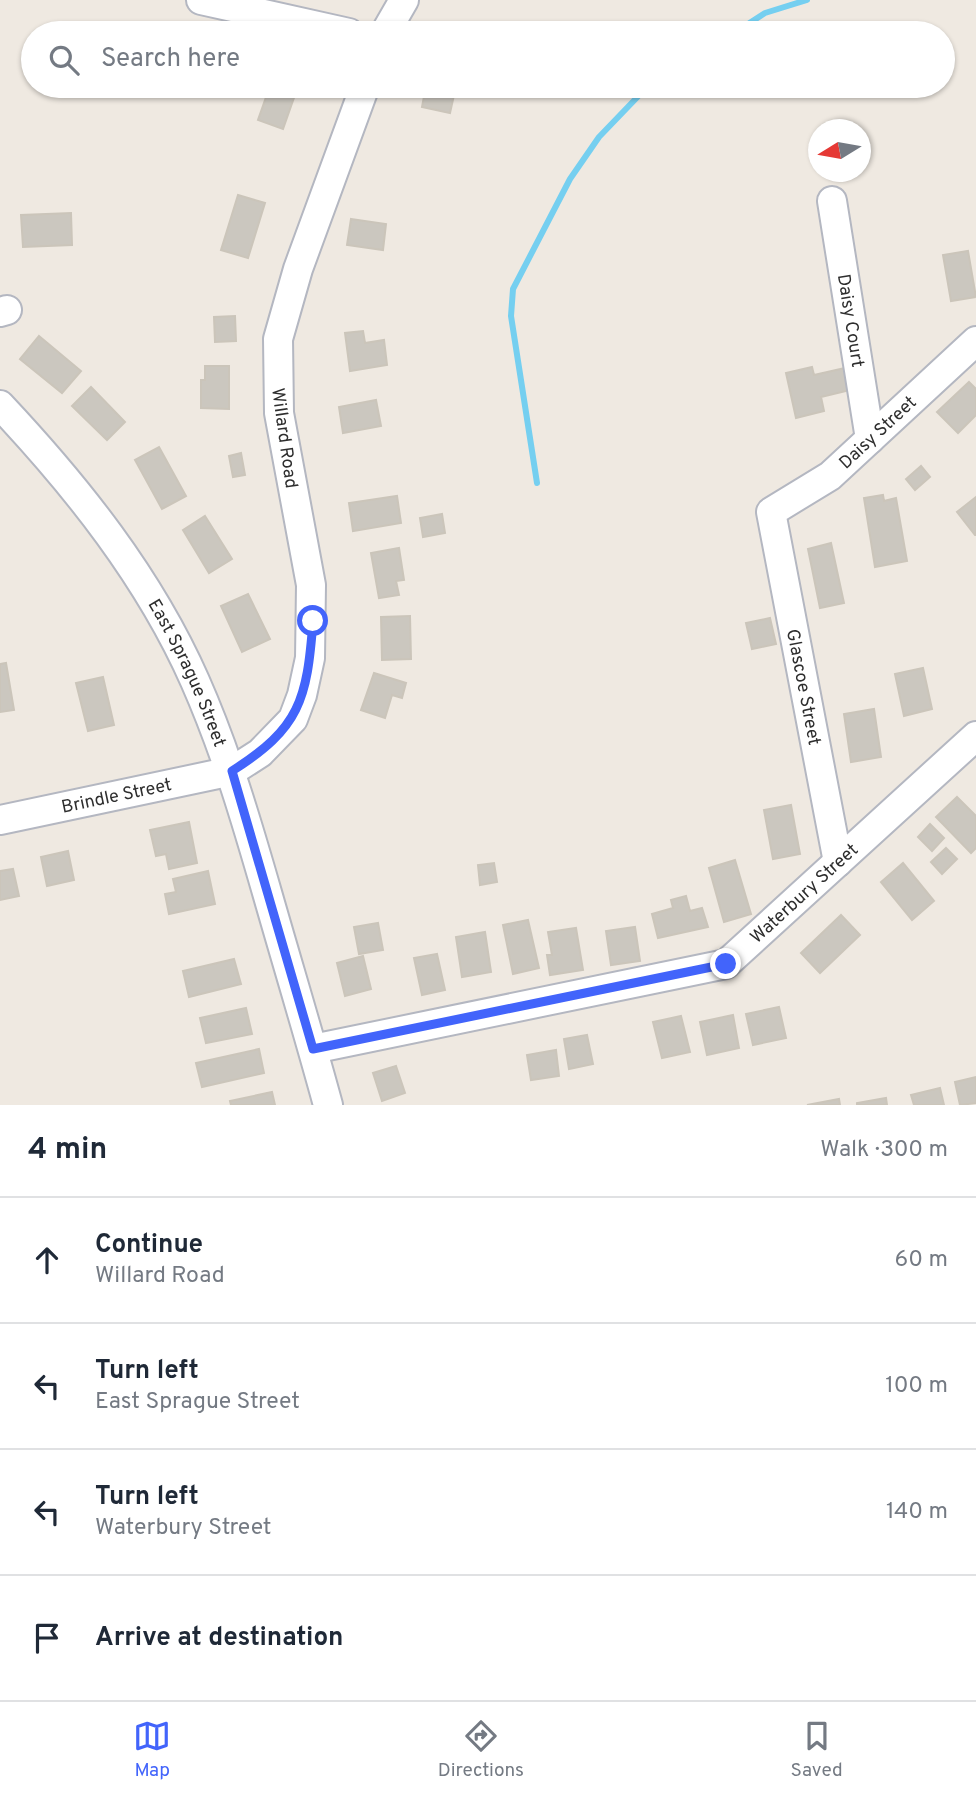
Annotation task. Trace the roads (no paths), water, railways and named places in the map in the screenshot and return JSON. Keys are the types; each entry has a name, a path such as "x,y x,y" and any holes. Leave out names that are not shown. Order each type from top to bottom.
{"street":[{"path":"201,0 295,21"},
{"path":"392,21 404,0"},
{"name":"Willard Road","path":"232,771 260,753 293,719 302,695 310,658 311,585 279,413 278,339 298,269 361,98"},
{"name":"Daisy Court","path":"832,201 870,439"},
{"name":"Daisy Street","path":"771,512 830,476 976,341"},
{"name":"East Sprague Street","path":"0,405 54,463 103,524 160,616 194,679 232,771 328,1105"},
{"name":"Glascoe Street","path":"771,512 838,862"},
{"name":"Waterbury Street","path":"313,1049 726,964 976,736"},
{"name":"Brindle Street","path":"0,820 232,771"}],"waterway":[{"path":"753,21 765,13 807,0"},
{"path":"537,483 511,316 513,289 570,179 599,137 636,98"}]}
